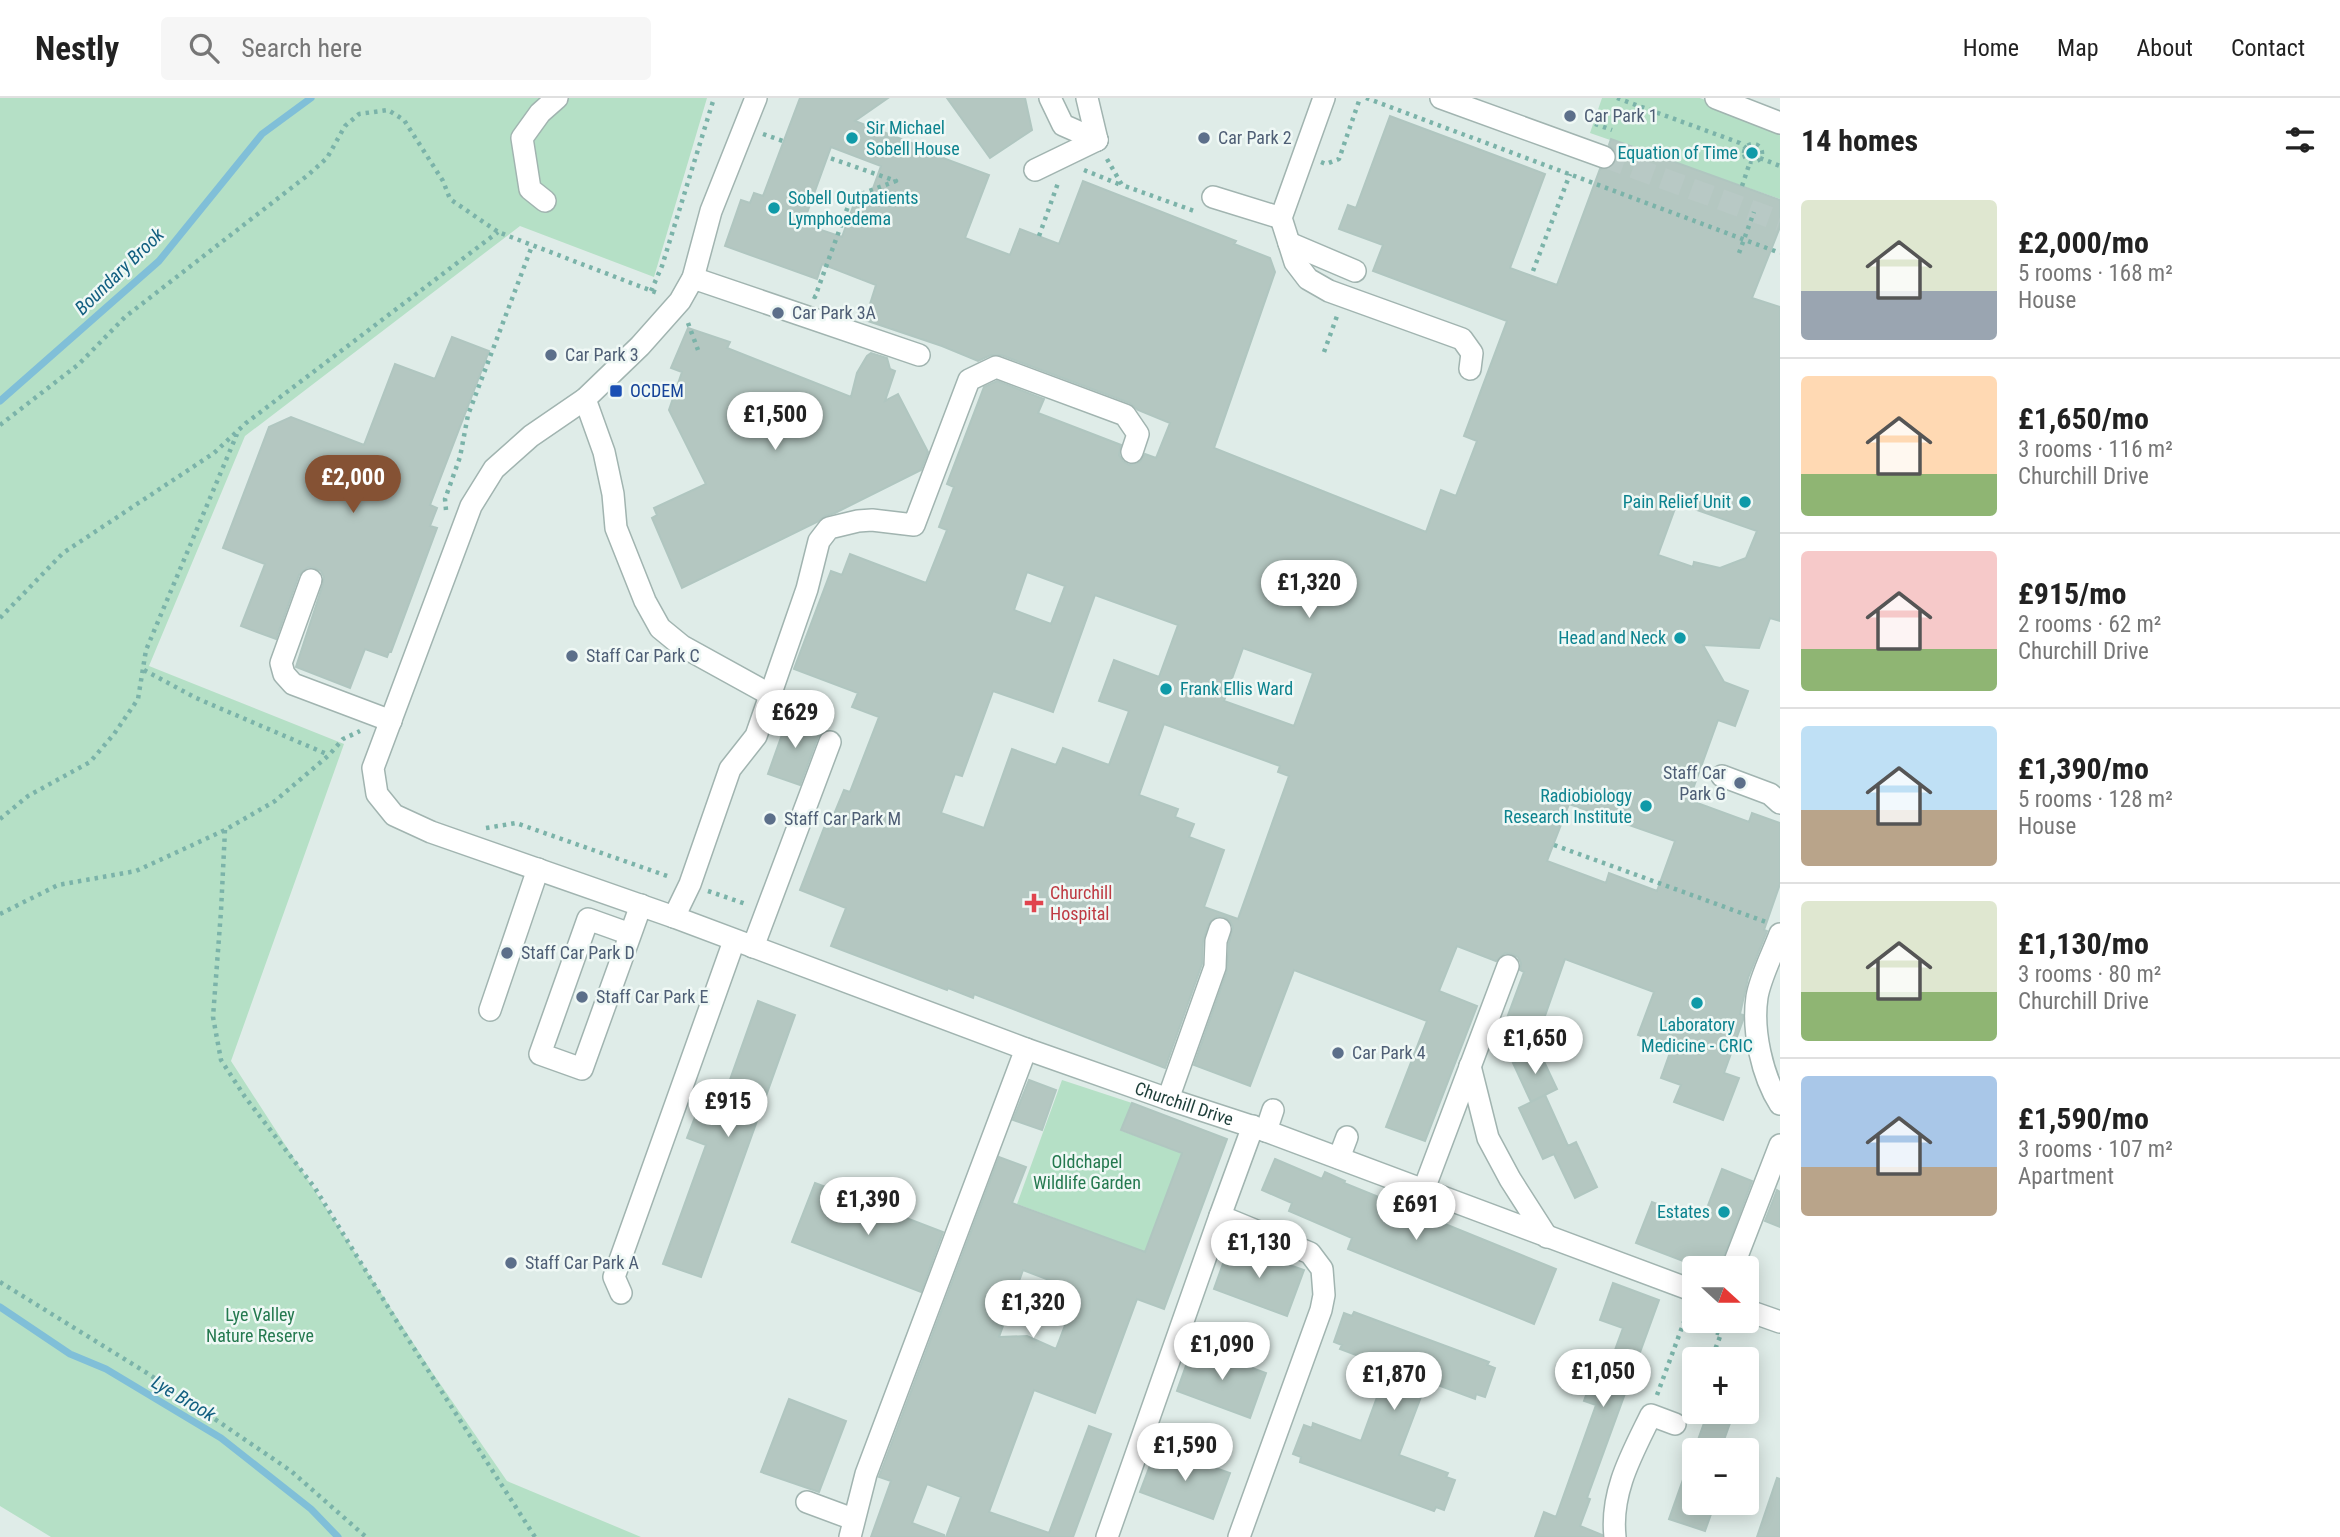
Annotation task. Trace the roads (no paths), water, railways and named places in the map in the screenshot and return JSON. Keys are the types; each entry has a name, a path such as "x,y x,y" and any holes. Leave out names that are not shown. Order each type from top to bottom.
{"street":[{"path":"545,201 530,189 523,138 540,113 557,98"},
{"name":"Churchill Drive","path":"756,98 711,211 693,278 680,301 585,399 531,436 494,469 471,506 382,717 373,768 377,794 394,815 431,832 674,917 1026,1049 1339,1158 1682,1286"},
{"path":"1050,98 1063,125 1097,140"},
{"path":"1087,98 1097,140"},
{"path":"1324,98 1282,218 1295,262 1308,279 1329,291 1462,340 1472,353 1470,369"},
{"path":"1441,98 1604,157"},
{"path":"1716,98 1780,123"},
{"path":"1035,170 1097,140"},
{"path":"1207,205 1282,218"},
{"path":"1289,243 1355,271"},
{"path":"693,278 919,355"},
{"path":"674,917 690,884 730,769 756,736 807,589 819,541 829,528 858,522 872,520 914,525 969,380 996,367 1125,415 1138,434 1132,452"},
{"path":"585,399 604,452 613,494 616,528 660,628 682,646 769,694"},
{"path":"311,580 281,663 284,674 293,684 382,717"},
{"path":"621,1293 614,1277 743,944 762,923 830,742"},
{"path":"1722,776 1770,794 1780,803"},
{"path":"490,1010 538,869"},
{"path":"630,934 588,919 540,1054 582,1069 641,905"},
{"path":"1774,928 1757,997 1758,1044 1769,1086 1780,1104"},
{"path":"1168,1099 1215,967 1216,941 1220,929"},
{"path":"1424,1189 1508,966"},
{"path":"807,1502 852,1528 870,1462 1026,1049"},
{"path":"1470,1066 1488,1138 1547,1237"},
{"path":"1107,1537 1220,1216 1259,1129 1273,1110"},
{"path":"1339,1158 1347,1137"},
{"path":"1737,1256 1780,1145"},
{"path":"1220,1216 1310,1253 1322,1269 1324,1295 1321,1310 1239,1537"},
{"path":"1759,1315 1780,1322"},
{"path":"1615,1537 1614,1507 1620,1483 1651,1415 1675,1424"}],"waterway":[{"name":"Boundary Brook","path":"0,401 159,261 262,134 311,98"},
{"name":"Lye Brook","path":"0,1307 70,1354 106,1369 221,1438 311,1509 338,1537"}],"tunnel":[{"path":"1604,157 1780,221"}],"place":[{"name":"Car Park 1","path":"1570,116"},
{"name":"Sir Michael Sobell House","path":"852,138"},
{"name":"Car Park 2","path":"1204,138"},
{"name":"Equation of Time","path":"1752,153"},
{"name":"Sobell Outpatients Lymphoedema","path":"774,208"},
{"name":"Car Park 3A","path":"778,313"},
{"name":"Car Park 3","path":"551,355"},
{"name":"OCDEM","path":"616,391"},
{"name":"Pain Relief Unit","path":"1745,502"},
{"name":"Head and Neck","path":"1680,638"},
{"name":"Staff Car Park C","path":"572,656"},
{"name":"Frank Ellis Ward","path":"1166,689"},
{"name":"Staff Car Park G","path":"1740,783"},
{"name":"Radiobiology Research Institute","path":"1646,806"},
{"name":"Staff Car Park M","path":"770,819"},
{"name":"Churchill Hospital","path":"1034,903"},
{"name":"Staff Car Park D","path":"507,953"},
{"name":"Staff Car Park E","path":"582,997"},
{"name":"Laboratory Medicine - CRIC","path":"1697,1003"},
{"name":"Car Park 4","path":"1338,1053"},
{"name":"Estates","path":"1724,1212"},
{"name":"Staff Car Park A","path":"511,1263"}],"park label":[{"name":"Oldchapel Wildlife Garden","path":"1087,1172"},
{"name":"Lye Valley Nature Reserve","path":"260,1325"}]}
